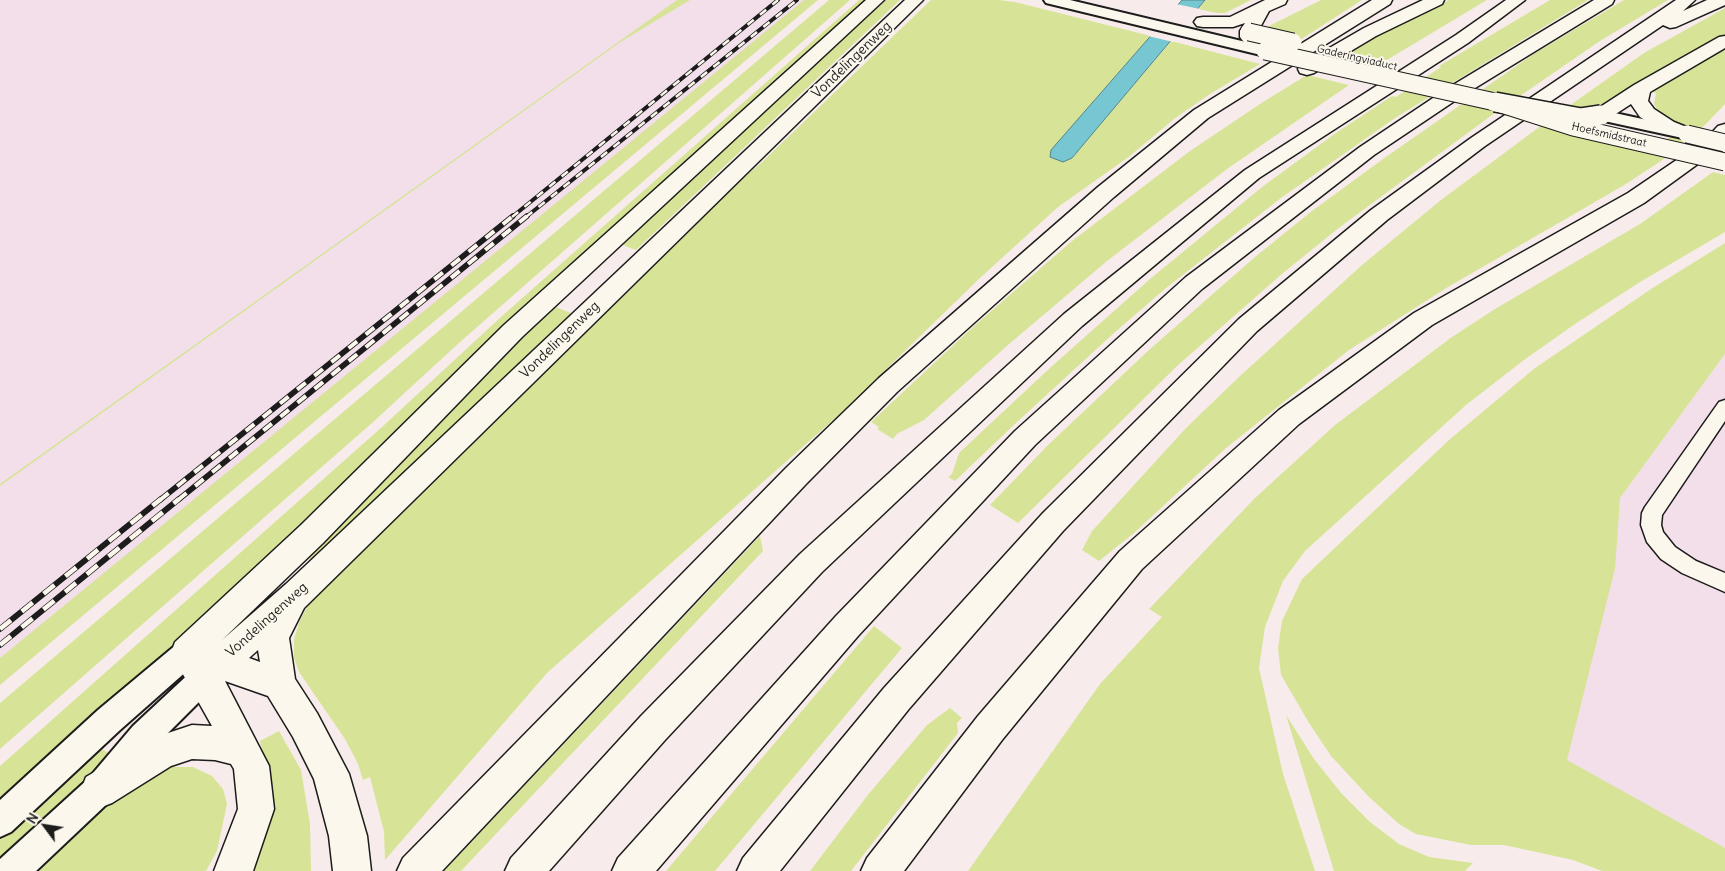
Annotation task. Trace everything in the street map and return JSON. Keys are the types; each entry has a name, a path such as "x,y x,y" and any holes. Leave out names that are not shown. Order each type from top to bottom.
{"main road":[{"name":"Vondelingenweg","path":"203,665 312,534 513,331 876,0"},
{"name":"Vondelingenweg","path":"203,665 297,594 914,0"},
{"path":"1203,22 1233,22 1279,0"},
{"path":"416,871 796,476 888,385 1106,192 1201,114 1384,0"},
{"path":"1029,259 1249,103 1370,32 1436,0"},
{"path":"524,871 653,728 811,563 1073,320 1252,174 1462,39 1517,0"},
{"path":"1462,39 1537,0"},
{"path":"631,871 847,626 1025,438 1194,283 1366,150 1606,0"},
{"path":"756,871 896,700 1053,522 1248,325 1379,215 1478,142 1687,0"},
{"path":"1626,43 1722,0"},
{"path":"1262,9 1249,32 1254,43 1265,51"},
{"path":"1495,102 1582,118 1601,115 1641,89 1725,41"},
{"path":"1641,89 1638,101 1647,113 1667,126 1687,134"},
{"path":"880,871 990,728 1131,560 1289,417 1423,319 1636,198 1710,146 1725,130"},
{"path":"297,594 277,625 273,638 280,684 305,724 331,774 350,853"},
{"path":"203,665 280,684"},
{"path":"203,665 251,766 256,809 242,854 233,871"},
{"path":"99,790 162,751 192,742 215,743 242,749"}],"street":[{"name":"Gaderingviaduct","path":"1051,0 1265,51 1495,102"},
{"name":"Gaderingviaduct","path":"1113,0 1601,115"},
{"name":"Hoefsmidstraat","path":"1495,102 1573,127 1725,162"},
{"name":"Hoefsmidstraat","path":"1601,115 1725,143"},
{"path":"1725,406 1652,513 1651,525 1654,536 1668,553 1689,567 1725,583"},
{"name":"Vondelingenweg","path":"12,871 99,790 203,665"},
{"name":"Vondelingenweg","path":"0,822 109,720 203,665"}],"shaded area":[{"path":"0,0 813,0 0,678"},
{"path":"1725,354 1725,852 1563,761 1620,498"}],"green space":[{"path":"677,0 690,0 619,43 0,486 0,484"},
{"path":"804,0 818,0 0,685 0,658"},
{"path":"829,0 850,0 0,749 0,703"},
{"path":"859,0 867,0 510,320 251,575 0,810 0,766 382,427 502,316"},
{"path":"886,0 900,0 636,250 620,244"},
{"path":"931,0 999,0 1015,2 1151,36 1094,100 1072,158 1171,41 1260,64 1210,94 1174,119 1130,156 1058,207 980,278 841,413 547,673 385,860 384,832 370,777 363,780 358,764 345,739 299,672 294,658 294,639 300,620 311,600 471,445 712,204 761,163"},
{"path":"1205,0 1251,0 1225,13 1217,13 1198,9"},
{"path":"1321,0 1362,0 1300,40 1269,31 1269,26"},
{"path":"1449,0 1487,0 1387,60 1349,52 1390,29"},
{"path":"1550,0 1588,0 1395,118 1281,198 1166,288 1114,333 955,481 948,477 952,474 959,453 1051,367 1150,279 1262,187 1333,135 1392,96 1396,97 1441,67 1439,66"},
{"path":"1624,0 1668,0 1600,41 1488,118 1340,227 1283,273 1177,366 1018,523 990,505 1048,445 1149,350 1255,257 1312,211 1532,55"},
{"path":"1725,8 1725,104 1706,124 1661,161 1626,184 1448,287 1349,350 1226,448 1134,533 1099,561 1082,550 1092,531 1186,428 1362,265 1441,200 1542,125 1644,53","holes":["1638,85 1656,93 1654,104 1658,111 1682,128 1660,145 1557,128 1600,108"]},
{"path":"1307,75 1349,85 1227,169 1107,261 1008,345 924,420 897,434 893,439 877,429 879,427 871,422 974,326 1072,241 1190,151"},
{"path":"1713,172 1725,175 1725,232 1640,282 1575,324 1524,360 1466,405 1305,551 1283,581 1265,627 1259,668 1283,774 1315,871 968,871 1100,684 1162,617 1149,609 1255,498 1335,425 1452,337 1495,309 1640,224"},
{"path":"1725,243 1725,354 1620,498 1615,569 1567,760 1725,848 1725,871 1602,871 1573,860 1504,845 1471,845 1416,834 1399,824 1369,797 1331,756 1281,675 1278,648 1282,621 1302,579 1449,440 1535,368 1651,289"},
{"path":"553,306 571,313 313,562 305,556"},
{"path":"760,536 763,551 461,871 444,871"},
{"path":"874,626 902,648 715,871 666,871"},
{"path":"950,708 962,718 957,723 958,733 851,871 810,871 867,796 927,725"},
{"path":"1286,715 1314,759 1342,794 1370,822 1399,844 1429,857 1473,863 1465,871 1334,871"},
{"path":"279,731 301,770 310,824 311,871 248,871 265,837 274,807 260,741"},
{"path":"94,744 113,756 0,865 0,832"},
{"path":"170,767 193,767 212,776 223,789 227,804 217,851 206,871 39,871 128,784"}],"water":[{"path":"1182,0 1205,0 1072,158 1063,162 1050,157 1051,150"}],"pier":[{"path":"1176,4 1200,9 1173,42 1148,36"}],"railway":[{"path":"512,217 778,0"},
{"path":"526,217 797,0"},
{"path":"160,500 513,216"},
{"path":"178,500 527,216"},
{"path":"0,629 161,499"},
{"path":"0,645 179,499"}]}
